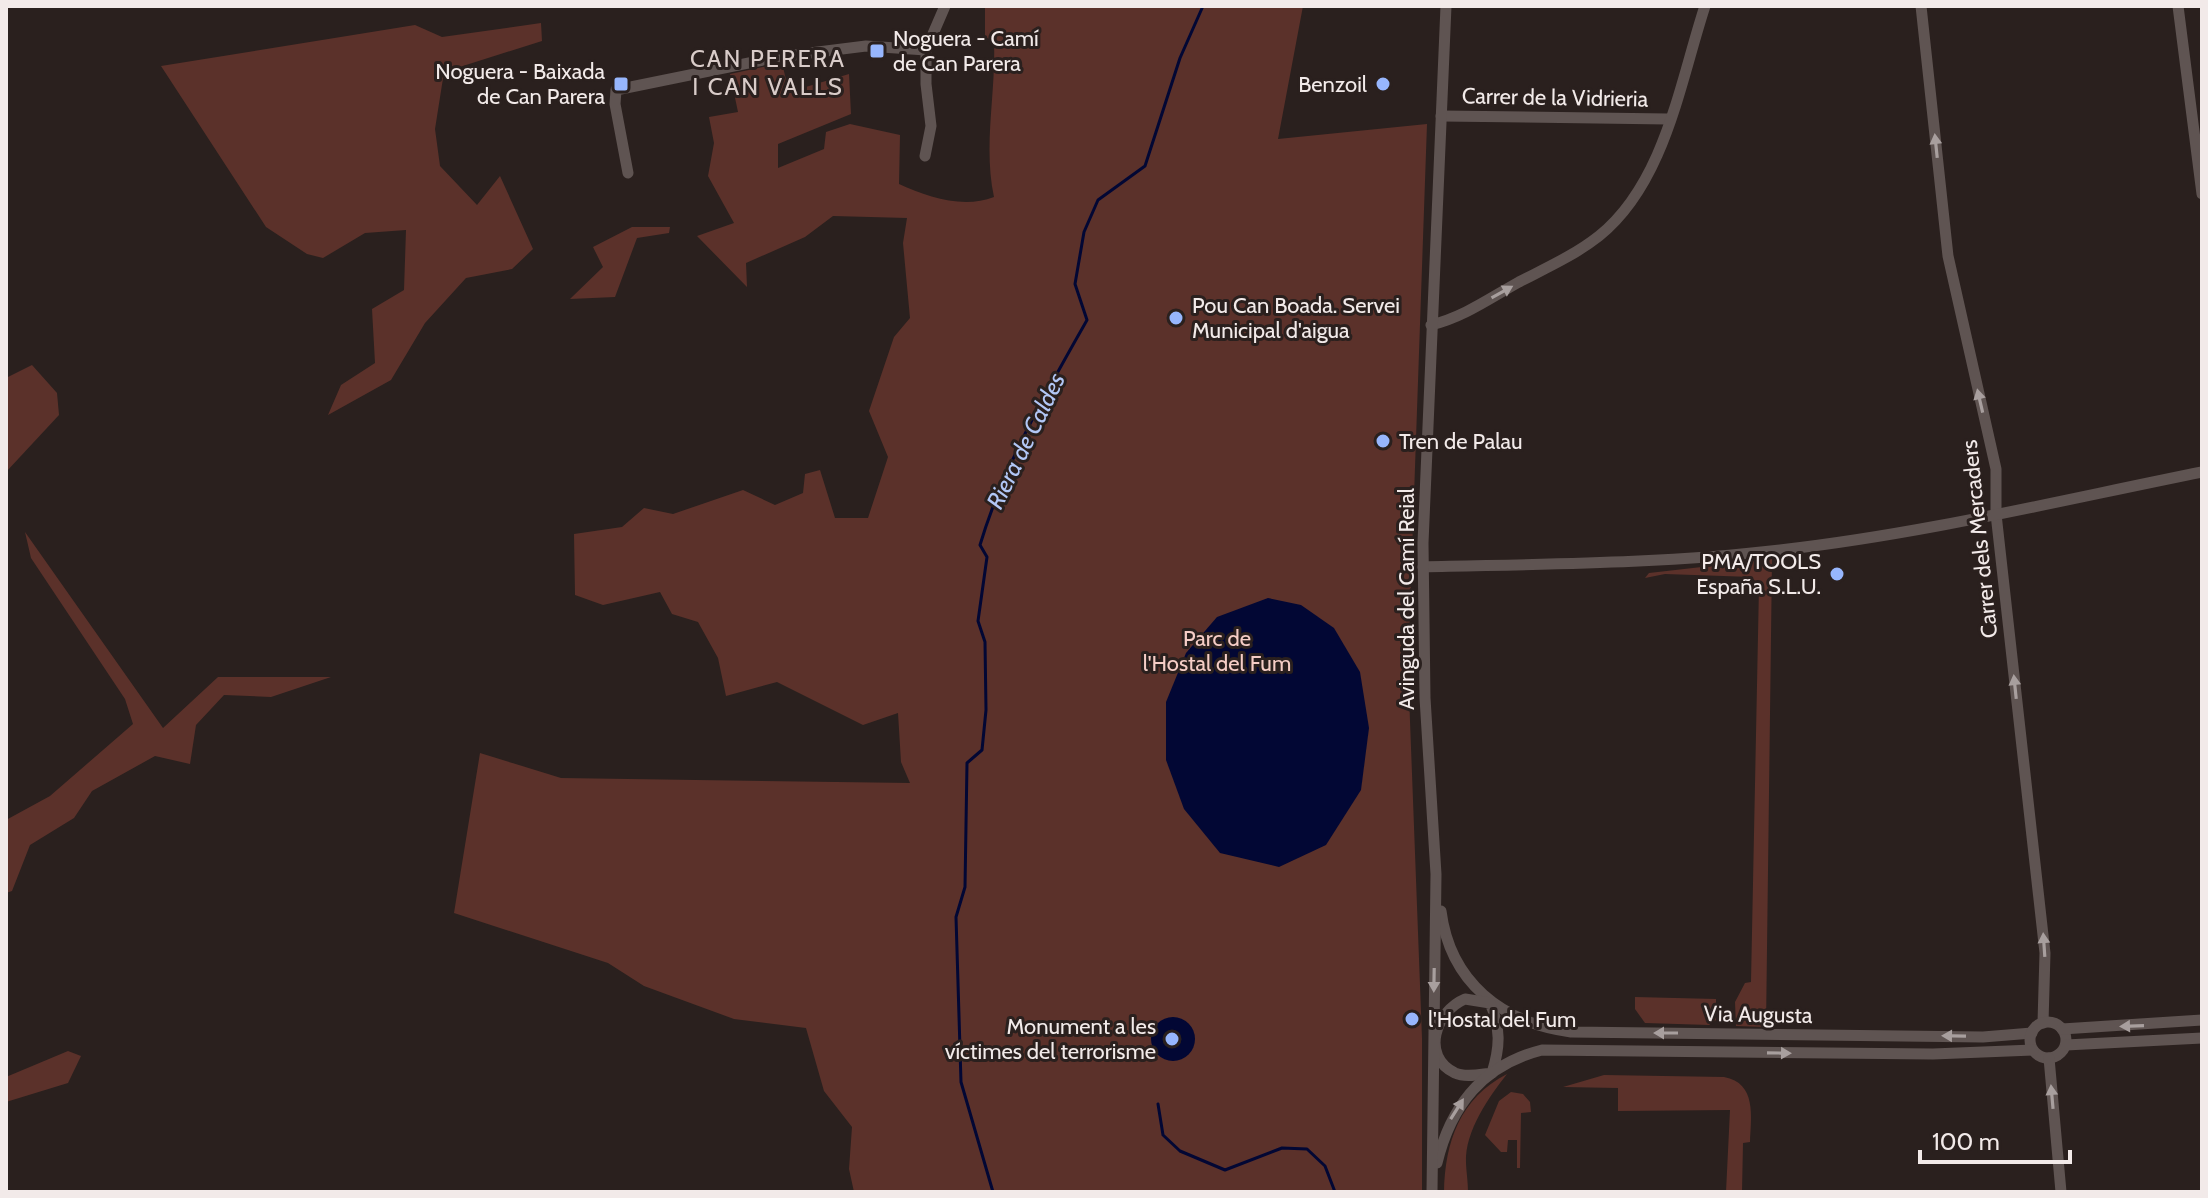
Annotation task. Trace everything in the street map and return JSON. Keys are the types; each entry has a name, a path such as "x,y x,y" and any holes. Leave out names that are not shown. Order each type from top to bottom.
{"street":[{"path":"925,156 931,126 926,50 945,6"},
{"name":"Avinguda del Camí Reial","path":"1432,1187 1436,874 1425,698 1423,567 1446,6"},
{"path":"1431,325 1455,318 1599,236 1641,185 1668,119 1705,6"},
{"name":"Carrer dels Mercaders","path":"1921,6 1948,256 1996,469 1996,514 2045,953 2043,1023"},
{"path":"2178,6 2202,194"},
{"path":"628,173 615,104 616,90 793,55 866,46 926,50"},
{"name":"Carrer de la Vidrieria","path":"1441,116 1668,119"},
{"path":"1423,567 1588,564 1780,550 1996,514 2202,472"},
{"name":"Via Augusta","path":"1436,874 1443,924 1452,955 1474,987 1490,1003 1500,1034 1492,1073"},
{"name":"Via Augusta","path":"1433,1041 1438,1024 1455,1003 1465,999 1490,1003 1546,1029 1571,1032 1983,1037 2032,1033"},
{"path":"2062,1029 2066,1045 2059,1055 2049,1058 2033,1050 2032,1033 2043,1023 2050,1022 2062,1029 2202,1020"},
{"path":"2066,1045 2202,1038"},
{"path":"1433,1041 1438,1055 1453,1072 1492,1073"},
{"name":"Via Augusta","path":"1432,1187 1453,1114 1471,1088 1518,1056 1542,1050 1933,1054 2033,1050"},
{"path":"2049,1058 2061,1192"}],"green space":[{"name":"Parc de l'Hostal del Fum","path":"985,6 1303,6 1278,139 1427,124 1408,668 1422,1038 1422,1192 854,1192 849,1169 852,1127 824,1091 806,1028 734,1019 644,986 608,963 454,913 480,753 561,778 910,783 901,762 898,713 863,725 777,682 726,696 718,658 698,622 672,614 660,592 603,605 575,595 574,534 622,527 644,508 673,514 743,490 775,505 803,493 805,474 820,470 835,518 868,518 888,457 869,411 894,337 910,318 903,243 907,218 833,216 805,237 746,263 747,287 697,236 734,223 708,176 714,143 709,117 738,112 730,74 782,63 789,92 849,74 851,114 778,144 778,168 824,149 826,132 850,124 900,135 899,184 958,202 994,197 990,139 994,41 985,37"},
{"path":"541,23 542,41 444,72 435,129 440,166 477,205 500,176 533,249 512,269 466,278 425,323 391,380 328,415 341,385 375,363 372,309 404,290 406,230 365,233 323,258 307,254 266,227 161,66 415,25 442,37"},
{"path":"632,227 670,227 669,233 637,238 615,297 570,299 603,267 593,247"},
{"path":"32,365 57,393 59,415 6,472 6,378"},
{"path":"25,532 163,728 218,677 331,677 271,697 224,695 196,725 190,764 155,756 92,791 74,818 30,845 12,891 6,893 6,820 50,796 133,724 125,699 31,558"},
{"path":"1772,559 1766,1027 1736,1026 1735,1002 1745,983 1751,982 1759,586 1752,577 1665,574 1645,578 1649,573"},
{"path":"1635,997 1716,999 1716,1020 1709,1025 1645,1023 1635,1009"},
{"path":"68,1051 81,1056 68,1083 6,1102 6,1077"},
{"path":"1507,1074 1486,1104 1469,1138 1466,1162 1468,1192 1444,1192 1448,1156 1458,1123 1477,1096"},
{"path":"1604,1075 1724,1077 1735,1080 1742,1086 1750,1102 1750,1142 1743,1143 1742,1192 1726,1192 1730,1110 1618,1111 1618,1088 1563,1087"},
{"path":"1511,1092 1523,1094 1530,1102 1531,1112 1521,1113 1520,1168 1517,1168 1517,1140 1508,1140 1507,1152 1501,1152 1485,1135 1499,1101"}],"shaded area":[{"path":"1268,598 1301,605 1334,628 1360,672 1369,728 1361,790 1326,845 1279,867 1220,853 1184,809 1166,760 1166,702 1186,653 1217,617"},
{"path":"1173,1017 1189,1023 1195,1039 1189,1055 1173,1061 1157,1055 1151,1039 1157,1023"}],"waterway":[{"name":"Riera de Caldes","path":"993,1192 961,1082 956,917 965,887 967,763 982,750 986,710 985,642 978,621 987,557 980,545 1014,458 1087,320 1075,284 1084,232 1098,200 1145,166 1180,58 1203,6"},
{"path":"1158,1104 1163,1135 1180,1151 1225,1170 1282,1148 1307,1149 1325,1166 1335,1192"}],"place":[{"name":"Noguera - Camí de Can Parera","path":"877,51"},
{"name":"Noguera - Baixada de Can Parera","path":"621,84"},
{"name":"Benzoil","path":"1383,84"},
{"name":"Pou Can Boada. Servei Municipal d'aigua","path":"1176,318"},
{"name":"Tren de Palau","path":"1383,441"},
{"name":"PMA/TOOLS España S.L.U.","path":"1837,574"},
{"name":"l'Hostal del Fum","path":"1412,1019"},
{"name":"Monument a les víctimes del terrorisme","path":"1172,1039"}],"district":[{"name":"CAN PERERA I CAN VALLS","path":"768,73"}]}
